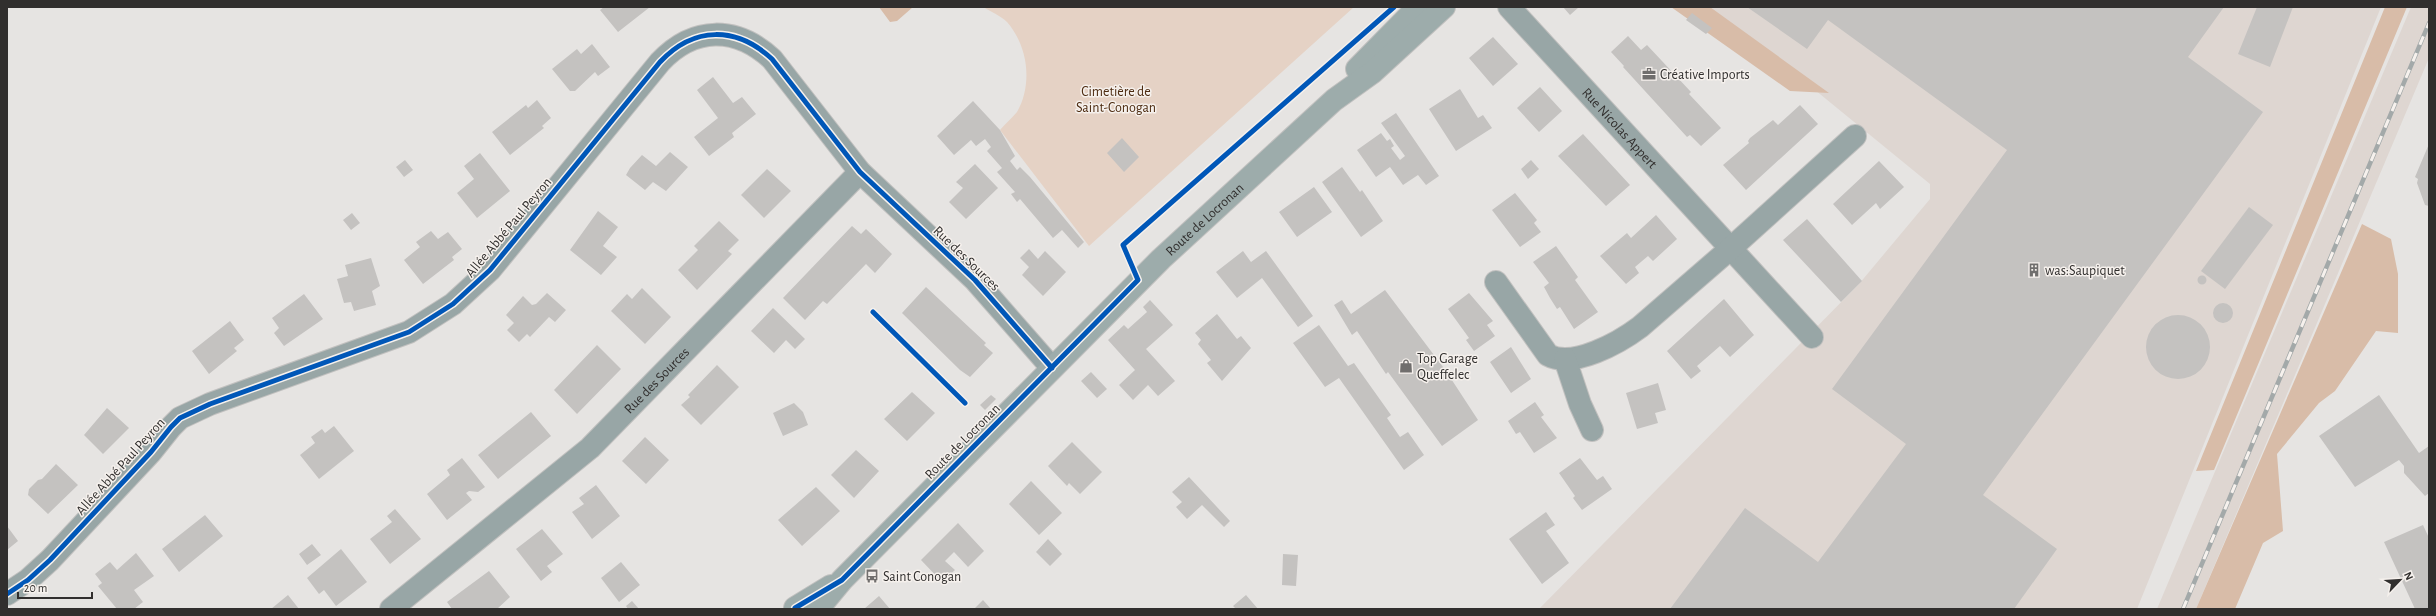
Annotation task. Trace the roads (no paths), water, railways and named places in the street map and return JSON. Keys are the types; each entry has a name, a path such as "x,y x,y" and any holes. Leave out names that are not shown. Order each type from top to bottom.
{"main road":[{"name":"Route de Locronan","path":"1334,100 1366,58 1418,7"},
{"name":"Route de Locronan","path":"818,609 842,580 1170,250 1334,100 1373,72 1444,7"},
{"name":"Route de Locronan","path":"792,609 842,580"}],"street":[{"name":"Rue Nicolas Appert","path":"1509,7 1812,337"},
{"name":"Allée Abbé Paul Peyron","path":"7,594 45,565 180,418 210,404 409,332 453,304 490,270 642,83 672,50 683,43 696,38 722,34 732,35 757,45 772,59 860,172"},
{"path":"1496,282 1548,355 1557,360 1587,354 1626,338 1730,249 1855,136"},
{"name":"Rue des Sources","path":"391,609 590,448 860,172 975,280 1052,368"},
{"path":"1565,359 1580,404 1592,430"}],"railway":[{"path":"2183,609 2429,23"}],"place":[{"name":"Créative Imports","path":"1649,74"},
{"name":"was:Saupiquet","path":"2034,270"},
{"name":"Top Garage Queffelec","path":"1406,366"},
{"name":"Saint Conogan","path":"872,576"}],"park label":[{"name":"Cimetière de Saint-Conogan","path":"1116,100"}]}
